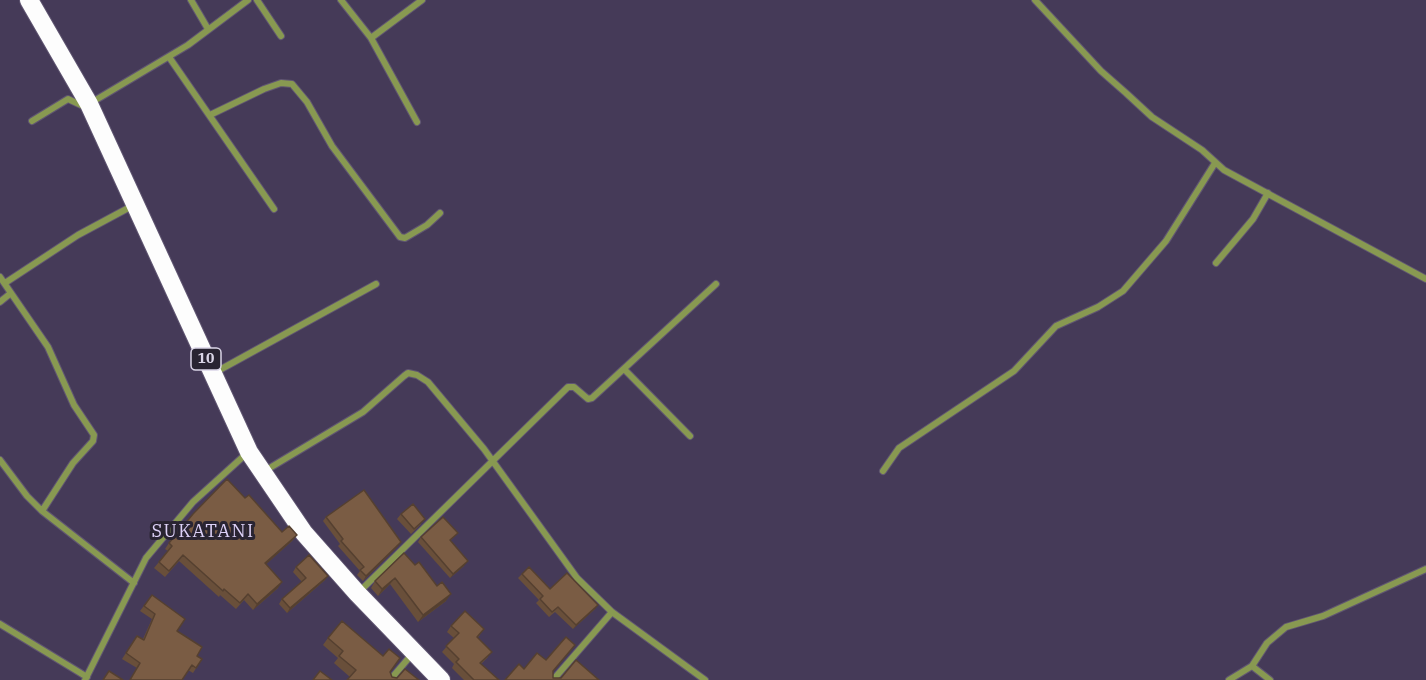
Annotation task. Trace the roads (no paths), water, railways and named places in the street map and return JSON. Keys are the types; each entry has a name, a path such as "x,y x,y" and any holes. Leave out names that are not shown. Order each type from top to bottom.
{"highway":[{"name":"10","path":"28,0 89,104 249,452 304,533 357,593 441,680"}],"street":[{"path":"191,0 208,29"},
{"path":"32,121 68,99 83,106 89,104 169,57 248,0"},
{"path":"256,0 281,36"},
{"path":"341,0 371,38 417,122"},
{"path":"371,38 422,0"},
{"path":"1035,0 1109,79 1152,117 1202,150 1215,163 1426,279"},
{"path":"169,57 274,209"},
{"path":"210,115 264,89 281,83 292,84 307,102 338,155 400,237 405,238 427,225 440,213"},
{"path":"883,471 899,448 1014,371 1056,326 1098,307 1123,291 1166,241 1215,163"},
{"path":"1216,263 1253,219 1268,193"},
{"path":"5,284 78,235 136,204"},
{"path":"0,277 48,347 74,405 94,435 93,441 73,463 42,511"},
{"path":"212,374 376,284"},
{"path":"357,593 568,387 574,387 590,399 716,284"},
{"path":"0,302 11,292"},
{"path":"624,369 690,436"},
{"path":"263,472 363,412 408,373 428,382 493,462 577,579 612,612 705,680"},
{"path":"0,624 86,678 146,558 170,526 225,471 249,452"},
{"path":"0,460 27,496 42,511 134,583"},
{"path":"1229,680 1252,666 1267,643 1286,627 1329,614 1426,569"},
{"path":"553,680 612,612"},
{"path":"390,680 415,651"},
{"path":"1252,666 1270,680"}],"district":[{"name":"SUKATANI","path":"203,532"}]}
